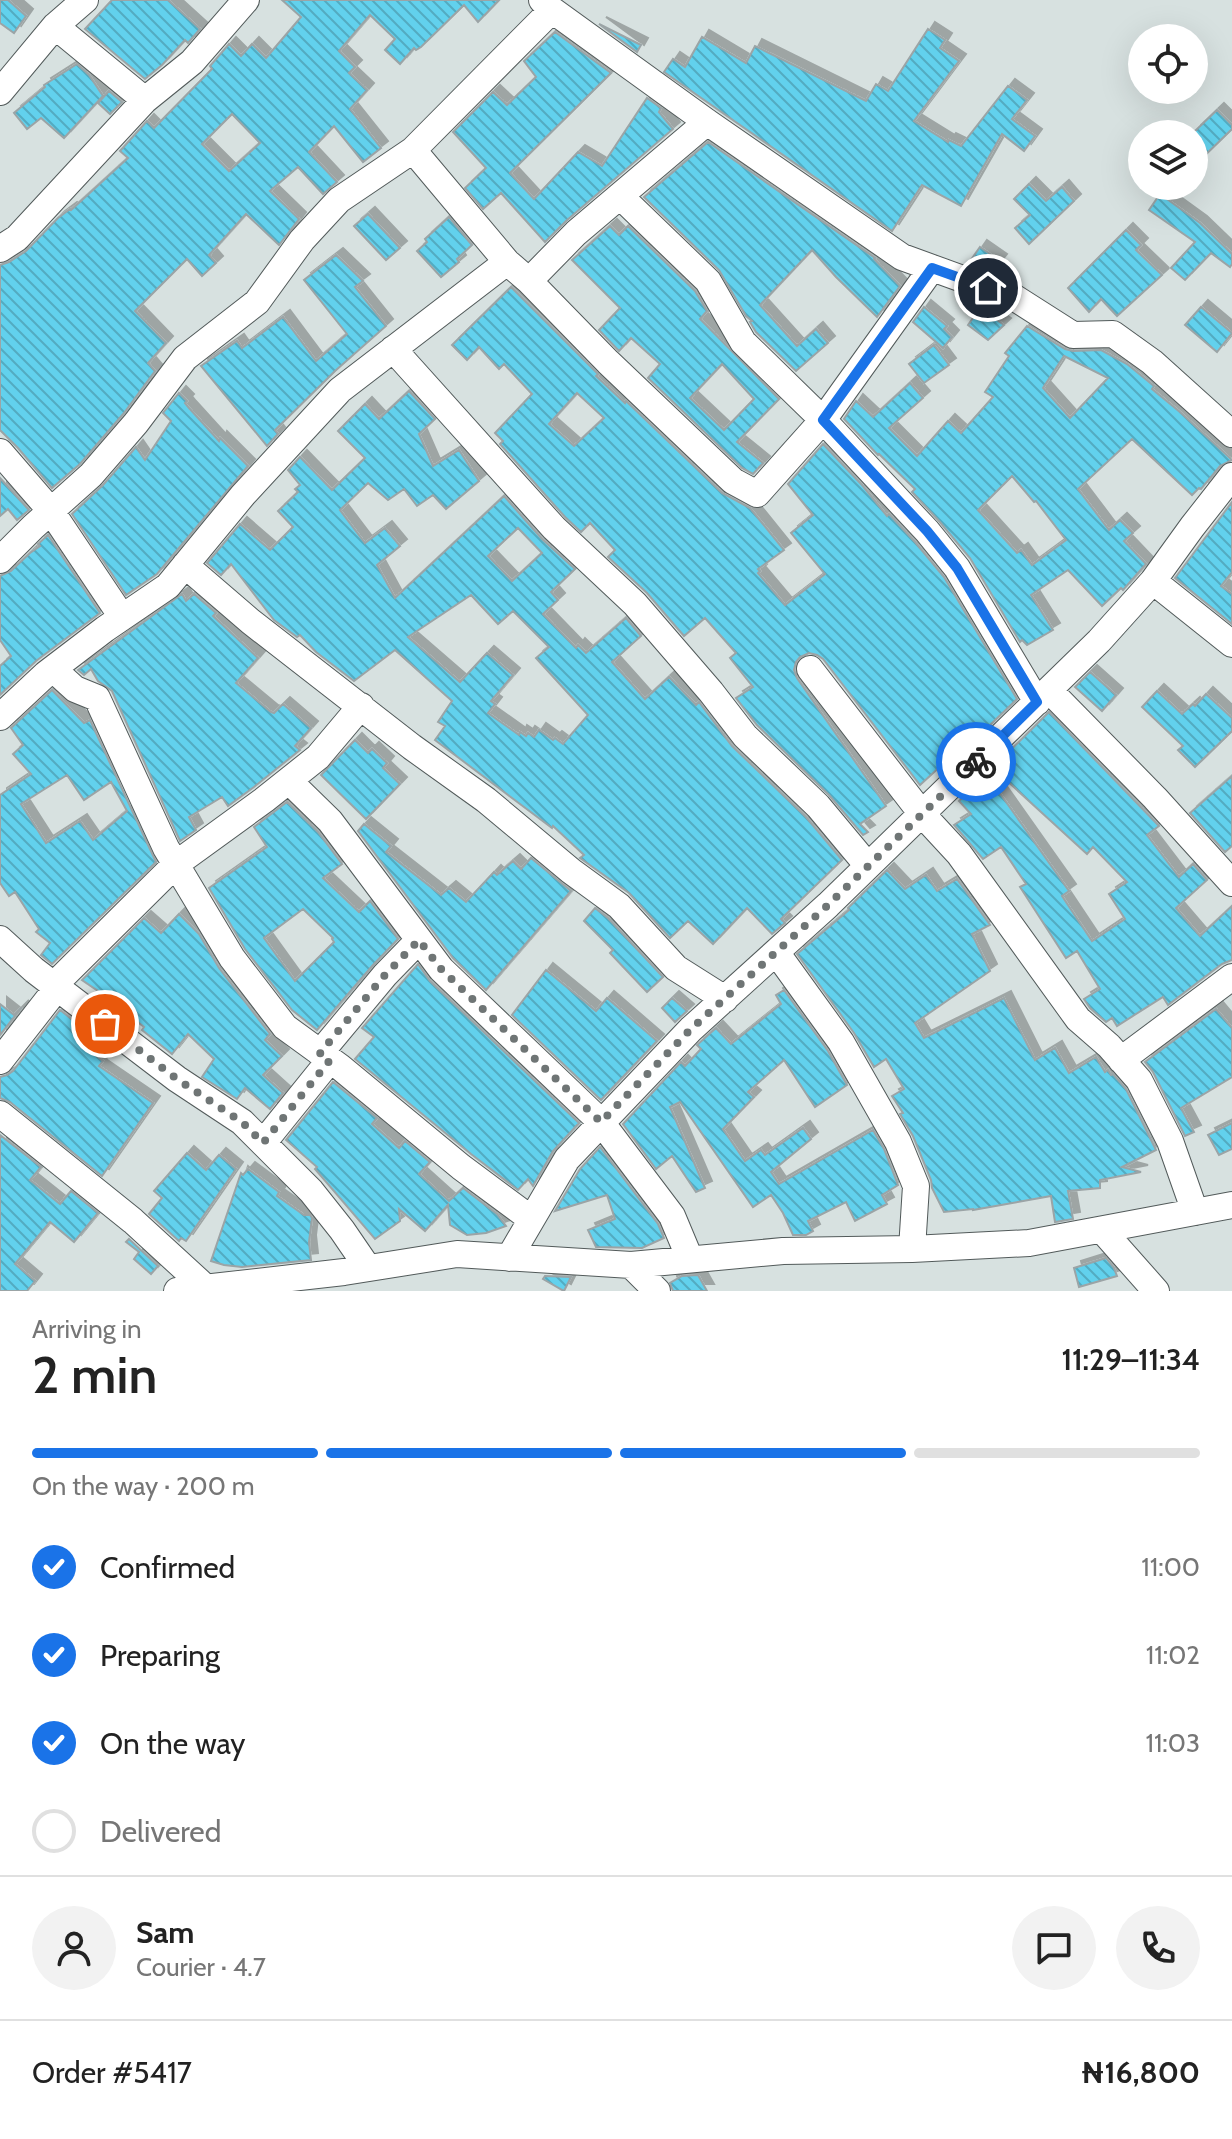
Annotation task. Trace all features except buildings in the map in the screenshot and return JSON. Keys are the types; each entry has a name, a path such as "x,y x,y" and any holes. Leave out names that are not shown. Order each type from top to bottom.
{"street":[{"path":"0,92 55,26 85,0"},
{"path":"0,249 17,238 145,100 192,62 246,0"},
{"path":"0,560 91,475 136,423 185,358 257,302 302,240 339,200 413,150 547,5 707,122 902,257 1015,298 1073,335 1113,334 1152,362 1232,434"},
{"path":"55,26 145,100"},
{"path":"529,281 576,233 707,122"},
{"path":"413,150 507,262 733,481 757,494 823,420 932,268"},
{"path":"620,196 708,281 743,342 823,420 927,531 957,568 1043,696 1155,798 1232,883"},
{"path":"0,717 53,669 168,586 243,495 340,390 507,262"},
{"path":"393,349 554,528 635,604 745,736 818,806 868,866"},
{"path":"0,452 51,511 122,617"},
{"path":"509,1258 567,1159 601,1122 691,1029 868,866 1099,641 1153,581 1232,476"},
{"path":"185,565 250,621 412,747 486,800 571,871 619,906 676,968 725,999"},
{"path":"1153,581 1232,644"},
{"path":"53,669 75,689 97,698 166,848 232,958 285,1027 531,1219"},
{"path":"810,669 922,814 959,854 1078,1019 1109,1046 1139,1080 1170,1141 1195,1212"},
{"path":"0,1061 56,986 176,864 318,757 361,706"},
{"path":"289,781 330,821 441,969 601,1122 672,1216 690,1259"},
{"path":"0,939 177,1079 242,1122 311,1191 342,1230 369,1276"},
{"path":"263,1143 385,975 419,940"},
{"path":"776,952 841,1042 898,1142 916,1186 912,1249"},
{"path":"1121,1060 1232,977"},
{"path":"0,1114 133,1221 205,1287"},
{"path":"177,1291 369,1276 457,1254 631,1265 783,1251 1029,1243 1232,1205"},
{"path":"1102,1230 1156,1291"},
{"path":"631,1265 657,1291"}],"way so far":[{"path":"105,1024 177,1079 242,1122 263,1143 330,1060 320,1053 385,975 419,940 441,969 601,1122 691,1029 828,905 976,762"}],"route":[{"path":"976,762 1037,702 957,568 927,531 823,420 932,268 988,288"}]}
